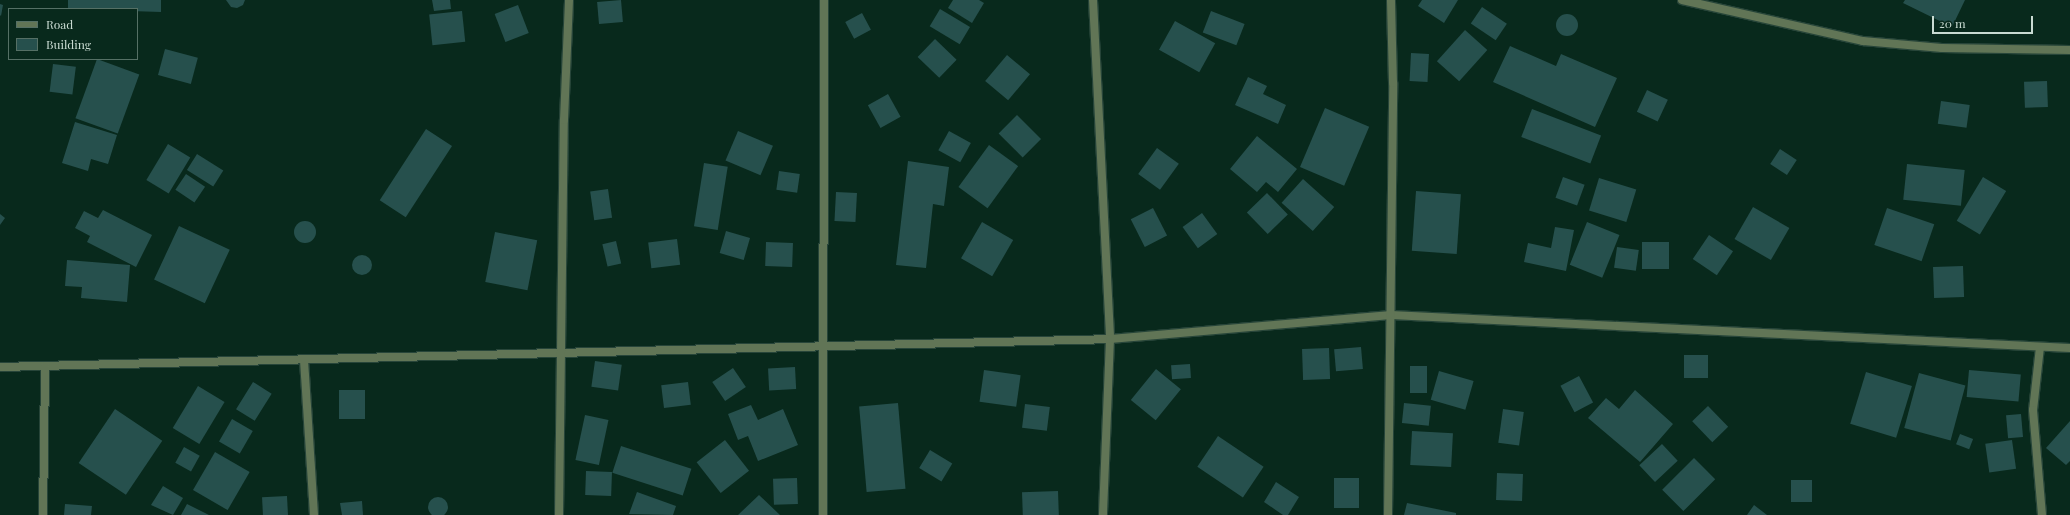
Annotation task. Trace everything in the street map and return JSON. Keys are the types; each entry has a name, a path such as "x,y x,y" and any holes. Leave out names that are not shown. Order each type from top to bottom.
{"street":[{"path":"559,515 559,353 569,0"},
{"path":"823,515 822,347 824,0"},
{"path":"1093,0 1110,339 1103,515"},
{"path":"1388,515 1391,315 1391,0"},
{"path":"1682,0 1863,41 1942,48 2070,50"},
{"path":"0,367 1110,339 1391,315 2070,348"},
{"path":"2040,347 2033,410 2042,515"},
{"path":"304,360 314,515"},
{"path":"43,515 45,366"}],"building":[{"path":"68,0 161,0 161,12 138,11 138,8 68,8"},
{"path":"226,0 245,0 243,5 237,8 231,7"},
{"path":"432,0 450,0 451,9 434,11"},
{"path":"621,0 623,22 599,24 597,2"},
{"path":"953,0 979,0 984,3 972,23 948,8"},
{"path":"1422,0 1458,0 1444,23 1418,6"},
{"path":"1905,0 1965,0 1952,27 1903,3"},
{"path":"0,4 3,5 1,16 0,15"},
{"path":"518,5 529,33 505,42 495,14"},
{"path":"1482,7 1507,24 1496,40 1471,24"},
{"path":"940,9 970,27 960,44 930,26"},
{"path":"462,11 465,42 432,45 429,14"},
{"path":"1211,11 1245,24 1236,45 1203,32"},
{"path":"862,13 871,30 854,39 845,22"},
{"path":"1563,14 1571,14 1578,21 1578,29 1571,36 1563,36 1556,29 1556,21"},
{"path":"1175,21 1215,43 1199,72 1159,50"},
{"path":"1465,30 1487,50 1459,81 1437,61"},
{"path":"935,39 957,60 939,78 918,57"},
{"path":"1510,46 1556,66 1561,54 1617,78 1595,127 1493,82"},
{"path":"165,49 198,58 191,84 158,75"},
{"path":"1411,53 1429,54 1428,82 1410,81"},
{"path":"1007,55 1030,74 1008,100 985,81"},
{"path":"97,60 139,74 118,134 75,118"},
{"path":"53,64 76,67 72,95 50,92"},
{"path":"1248,77 1267,86 1263,94 1286,105 1278,124 1235,105"},
{"path":"2047,81 2048,107 2025,108 2024,82"},
{"path":"1647,90 1668,100 1658,121 1637,112"},
{"path":"888,94 901,117 880,128 868,105"},
{"path":"1941,101 1970,105 1967,128 1938,124"},
{"path":"1325,108 1369,127 1344,186 1300,167"},
{"path":"1532,109 1601,136 1590,164 1521,137"},
{"path":"1017,115 1041,139 1023,157 999,133"},
{"path":"75,122 117,135 108,164 91,159 88,171 62,163"},
{"path":"426,129 452,146 406,217 380,200"},
{"path":"738,131 773,146 760,175 725,160"},
{"path":"949,131 971,143 960,162 938,150"},
{"path":"1257,136 1297,169 1278,192 1266,182 1257,192 1230,169"},
{"path":"168,144 190,157 169,193 146,180"},
{"path":"989,145 1018,166 988,208 958,187"},
{"path":"1157,148 1179,164 1160,190 1138,174"},
{"path":"1780,149 1797,160 1787,175 1770,164"},
{"path":"197,154 223,170 213,187 187,170"},
{"path":"908,161 949,167 944,206 933,204 926,268 896,265"},
{"path":"704,163 728,167 718,230 694,226"},
{"path":"1907,164 1965,170 1961,206 1903,200"},
{"path":"779,171 800,174 797,193 776,190"},
{"path":"186,174 205,187 194,203 175,190"},
{"path":"1563,177 1585,185 1577,206 1555,198"},
{"path":"1983,177 2006,191 1980,235 1957,221"},
{"path":"1599,178 1636,189 1626,222 1589,211"},
{"path":"1303,179 1334,207 1313,231 1282,203"},
{"path":"608,189 612,218 594,220 590,192"},
{"path":"1416,191 1461,194 1457,254 1412,251"},
{"path":"836,192 857,193 855,222 834,221"},
{"path":"1267,193 1288,215 1268,234 1247,212"},
{"path":"1753,207 1789,228 1771,260 1734,239"},
{"path":"1153,208 1167,236 1145,247 1131,219"},
{"path":"1887,208 1934,224 1922,261 1874,245"},
{"path":"103,210 152,235 136,267 87,242 90,236 75,228 84,211 98,218"},
{"path":"1202,213 1217,234 1198,248 1183,227"},
{"path":"0,214 5,218 0,225"},
{"path":"305,221 313,224 316,232 313,240 305,243 297,240 294,232 297,224"},
{"path":"982,222 1013,240 992,276 961,258"},
{"path":"1587,222 1619,235 1602,278 1570,265"},
{"path":"179,226 230,250 205,303 154,279"},
{"path":"1555,227 1574,230 1566,271 1524,262 1528,243 1551,248"},
{"path":"726,231 750,238 744,260 720,253"},
{"path":"495,232 537,240 527,290 485,282"},
{"path":"1709,235 1733,251 1717,275 1693,259"},
{"path":"677,239 680,265 651,268 648,243"},
{"path":"616,241 621,263 608,267 602,244"},
{"path":"766,242 793,243 792,267 765,266"},
{"path":"1642,242 1669,242 1669,269 1642,269"},
{"path":"1617,247 1639,250 1636,271 1614,268"},
{"path":"362,255 369,258 372,265 369,272 362,275 355,272 352,265 355,258"},
{"path":"67,260 130,265 127,302 81,298 82,287 65,286"},
{"path":"1963,266 1964,297 1934,298 1933,267"},
{"path":"1361,347 1363,369 1336,371 1334,349"},
{"path":"1329,348 1330,379 1303,380 1302,349"},
{"path":"1684,355 1708,355 1708,378 1684,378"},
{"path":"595,361 622,365 618,391 591,387"},
{"path":"1190,364 1191,378 1172,379 1171,365"},
{"path":"1410,366 1427,366 1427,393 1410,393"},
{"path":"795,367 796,389 769,390 768,368"},
{"path":"733,368 746,387 725,401 712,382"},
{"path":"1156,369 1181,389 1156,420 1131,400"},
{"path":"984,370 1021,375 1016,407 980,402"},
{"path":"1969,370 2021,375 2018,401 1967,397"},
{"path":"1439,371 1474,381 1465,410 1431,400"},
{"path":"1866,372 1912,386 1896,438 1850,424"},
{"path":"1919,373 1965,385 1951,440 1904,428"},
{"path":"1579,376 1593,402 1575,412 1560,386"},
{"path":"253,382 272,394 255,421 236,409"},
{"path":"688,382 691,405 664,408 661,385"},
{"path":"198,386 225,402 199,444 173,428"},
{"path":"339,390 365,390 365,419 339,419"},
{"path":"1635,390 1673,424 1640,462 1588,418 1606,398 1619,409"},
{"path":"898,403 905,489 867,492 859,406"},
{"path":"1404,403 1431,406 1429,426 1402,423"},
{"path":"1025,404 1050,407 1047,431 1022,428"},
{"path":"751,405 758,420 783,409 798,445 758,461 748,436 738,440 728,414"},
{"path":"1708,406 1728,427 1712,442 1692,421"},
{"path":"115,409 162,441 126,495 79,463"},
{"path":"1503,409 1524,412 1519,446 1498,443"},
{"path":"2021,414 2023,437 2008,438 2006,415"},
{"path":"585,415 608,420 599,465 575,460"},
{"path":"232,419 253,431 240,454 219,442"},
{"path":"2070,421 2070,461 2066,465 2046,448"},
{"path":"1412,431 1453,433 1451,467 1410,465"},
{"path":"1960,434 1973,439 1969,449 1956,444"},
{"path":"1218,436 1264,467 1243,497 1197,467"},
{"path":"725,440 749,471 721,493 697,462"},
{"path":"2012,440 2016,469 1989,472 1985,444"},
{"path":"1662,444 1678,461 1655,482 1639,465"},
{"path":"621,446 691,469 683,495 612,473"},
{"path":"184,447 200,456 191,471 175,463"},
{"path":"930,450 952,463 941,481 919,468"},
{"path":"215,452 250,472 228,510 193,490"},
{"path":"1694,458 1715,479 1683,511 1662,490"},
{"path":"586,471 612,472 611,496 585,495"},
{"path":"1497,473 1523,474 1522,501 1496,500"},
{"path":"797,478 798,504 774,505 773,479"},
{"path":"1334,478 1359,478 1359,508 1334,508"},
{"path":"1791,480 1812,480 1812,502 1791,502"},
{"path":"1276,482 1299,497 1288,515 1283,515 1264,502"},
{"path":"163,486 183,498 173,515 151,505"},
{"path":"1058,491 1059,515 1023,515 1022,492"},
{"path":"637,492 676,506 673,515 629,514"},
{"path":"759,495 780,515 738,515"},
{"path":"287,496 288,515 263,515 262,497"},
{"path":"434,498 442,498 447,503 447,511 442,516 434,516 429,511 429,503"},
{"path":"362,501 363,515 342,515 340,503"},
{"path":"1407,503 1456,513 1456,515 1404,515"},
{"path":"65,504 92,506 91,515 64,515"},
{"path":"187,504 209,515 181,515"},
{"path":"1754,505 1767,515 1747,515"}]}
